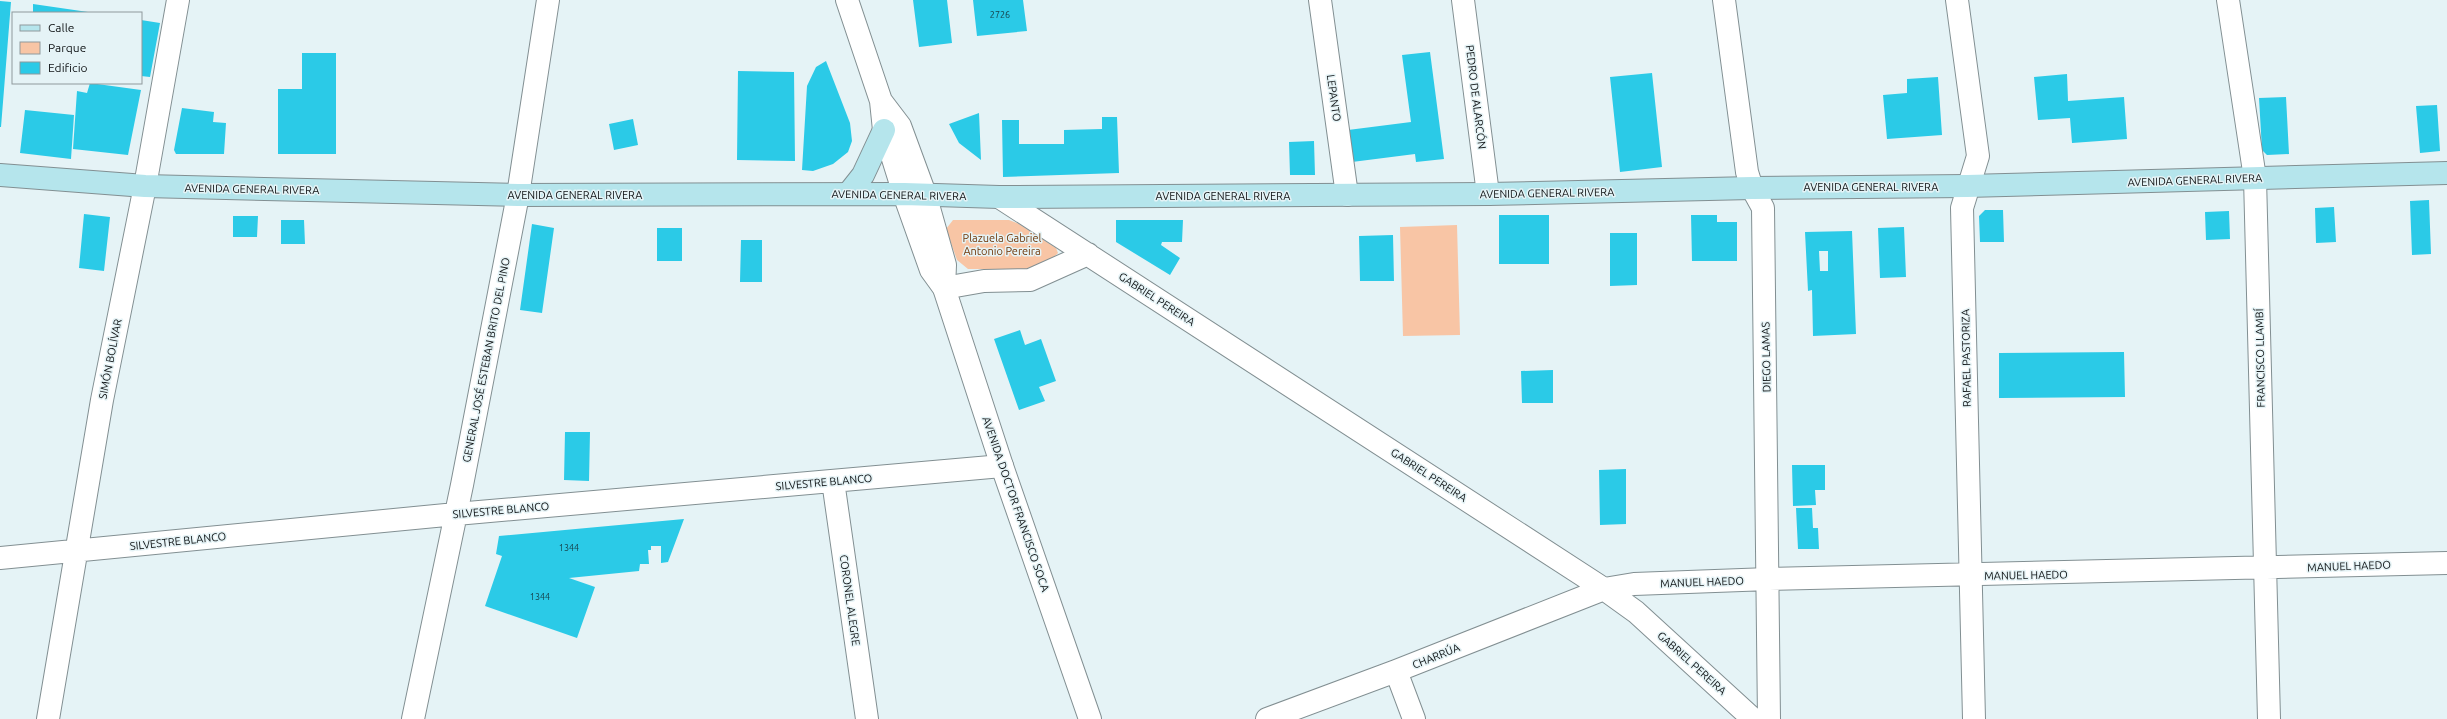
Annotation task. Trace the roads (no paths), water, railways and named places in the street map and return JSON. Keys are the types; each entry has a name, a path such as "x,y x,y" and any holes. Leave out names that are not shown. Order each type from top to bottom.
{"main road":[{"path":"848,194 863,175 884,130"},
{"name":"AVENIDA GENERAL RIVERA","path":"0,175 145,186 518,196 925,194 999,197 1488,194 1752,188 1967,186 2447,173"}],"street":[{"name":"SIMÓN BOLÍVAR","path":"48,719 102,400 145,186 178,0"},
{"name":"GENERAL JOSÉ ESTEBAN BRITO DEL PINO","path":"413,719 456,514 518,196 548,0"},
{"name":"AVENIDA DOCTOR FRANCISCO SOCA","path":"847,0 881,101 884,130 904,194 930,270 944,288 1002,466 1090,719"},
{"name":"LEPANTO","path":"1320,0 1347,196"},
{"name":"PEDRO DE ALARCÓN","path":"1463,0 1488,194"},
{"name":"DIEGO LAMAS","path":"1724,0 1747,172 1752,188 1763,208 1769,579 1769,719"},
{"name":"RAFAEL PASTORIZA","path":"1957,0 1978,156 1967,186 1962,208 1974,719"},
{"name":"FRANCISCO LLAMBÍ","path":"2228,0 2255,178 2269,719"},
{"name":"AVENIDA DOCTOR FRANCISCO SOCA","path":"881,101 900,126 925,194 945,265 944,288"},
{"name":"GABRIEL PEREIRA","path":"999,197 1604,589 1636,612 1753,719"},
{"path":"944,288 984,281 1030,280 1088,254"},
{"name":"SILVESTRE BLANCO","path":"0,558 76,552 456,514 1002,466"},
{"name":"CORONEL ALEGRE","path":"833,481 867,719"},
{"name":"MANUEL HAEDO","path":"1604,589 1634,584 1769,579 1971,576 2447,563"},
{"name":"CHARRÚA","path":"1267,719 1396,672 1604,589"},
{"path":"1396,672 1414,719"}],"park label":[{"name":"Plazuela Gabriel Antonio Pereira","path":"1002,244"}]}
